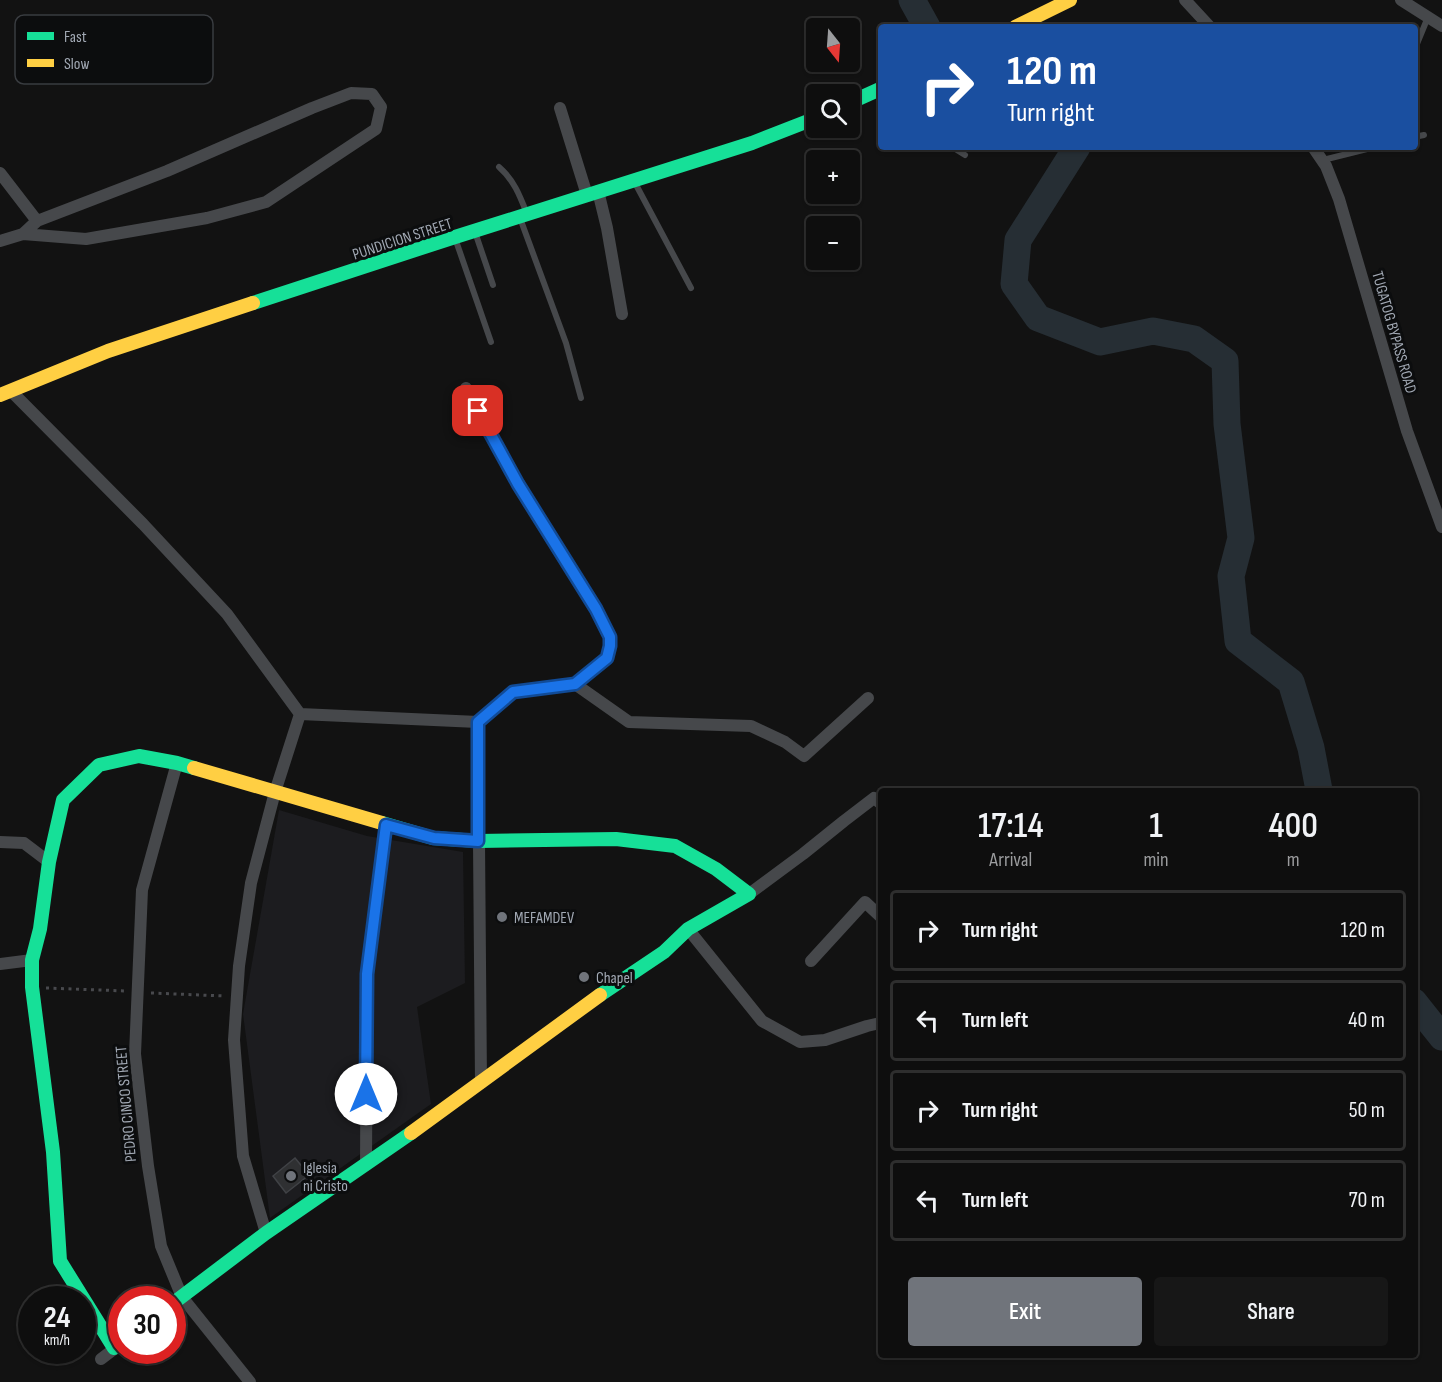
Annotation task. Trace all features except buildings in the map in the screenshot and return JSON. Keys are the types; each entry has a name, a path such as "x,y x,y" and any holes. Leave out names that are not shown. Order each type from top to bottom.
{"street":[{"path":"1021,24 1070,0"},
{"path":"1185,0 1207,24"},
{"path":"1401,0 1442,26"},
{"path":"860,98 878,90"},
{"path":"0,241 23,234 87,239 207,218 266,202 376,129 381,107 372,94 351,93 167,171 37,221 23,234"},
{"path":"560,108 607,228 622,314"},
{"name":"PUNDICION STREET","path":"5,393 108,351 455,237 752,143 806,122"},
{"name":"TUGATOG BYPASS ROAD","path":"1315,150 1326,166 1339,199 1407,431 1442,527"},
{"path":"0,173 37,221"},
{"path":"300,714 478,722 513,692 575,684 607,658 610,637 596,609 518,484 466,388"},
{"path":"5,393 143,524 227,614 300,714"},
{"path":"575,684 629,722 751,726 785,742 804,756 868,698"},
{"path":"266,1233 243,1156 234,1040 238,966 251,883 275,792 300,714"},
{"path":"478,722 481,1083"},
{"path":"108,1331 60,1261 53,1152 32,987 32,960 40,929 49,862 63,801 99,765 139,756 177,763 434,838 478,841 616,839 675,846 716,869 749,894"},
{"name":"PEDRO CINCO STREET","path":"173,1286 161,1246 148,1166 135,1054 142,890 177,763"},
{"path":"186,1294 266,1233 481,1083 589,1002 664,952 688,929 749,894 874,798 878,801"},
{"path":"366,1165 367,974 386,825"},
{"path":"0,842 24,843 49,862"},
{"path":"811,961 865,902 878,914"},
{"path":"688,929 762,1021 800,1042 825,1040 878,1023"},
{"path":"0,964 32,960"},
{"name":"PEDRO CINCO STREET","path":"186,1311 250,1382"},
{"path":"100,1359 108,1353"}],"lane":[{"path":"1418,41 1428,17"},
{"path":"1418,136 1424,135"},
{"path":"956,150 965,155"},
{"path":"1322,160 1363,150"},
{"path":"499,167 511,178 518,191 523,216 566,343 581,398"},
{"path":"633,180 691,288"},
{"path":"475,231 493,285"},
{"path":"455,237 491,342"}],"shaded area":[{"path":"279,810 367,836 463,852 465,983 417,1007 431,1104 270,1218 243,1014"}],"waterway":[{"path":"912,0 925,24"},
{"path":"1075,150 1018,240 1014,284 1038,318 1100,342 1153,331 1194,339 1225,361 1227,424 1241,538 1231,576 1238,641 1291,682 1311,748 1319,788"},
{"path":"1418,1007 1442,1037"}],"traffic: fast":[{"path":"860,98 878,90"},
{"path":"253,303 752,143 806,122"},
{"path":"108,1338 60,1261 53,1152 32,987 32,960 40,929 49,862 63,800 99,765 139,756 194,768"},
{"path":"382,823 433,838 478,841 616,839 675,846 716,869 749,894 688,929 664,952 600,995"},
{"path":"186,1293 266,1233 411,1133"}],"traffic: slow":[{"path":"1021,24 1070,0"},
{"path":"0,395 108,351 253,303"},
{"path":"194,768 382,823"},
{"path":"411,1133 600,995"}],"place":[{"name":"MEFAMDEV","path":"502,917"},
{"name":"Chapel","path":"584,977"},
{"name":"Iglesia ni Cristo","path":"291,1176"}],"route":[{"path":"366,1094 367,974 386,825 434,838 478,841 478,722 513,692 575,684 607,658 610,646 610,637 596,609 518,484 478,411"}]}
